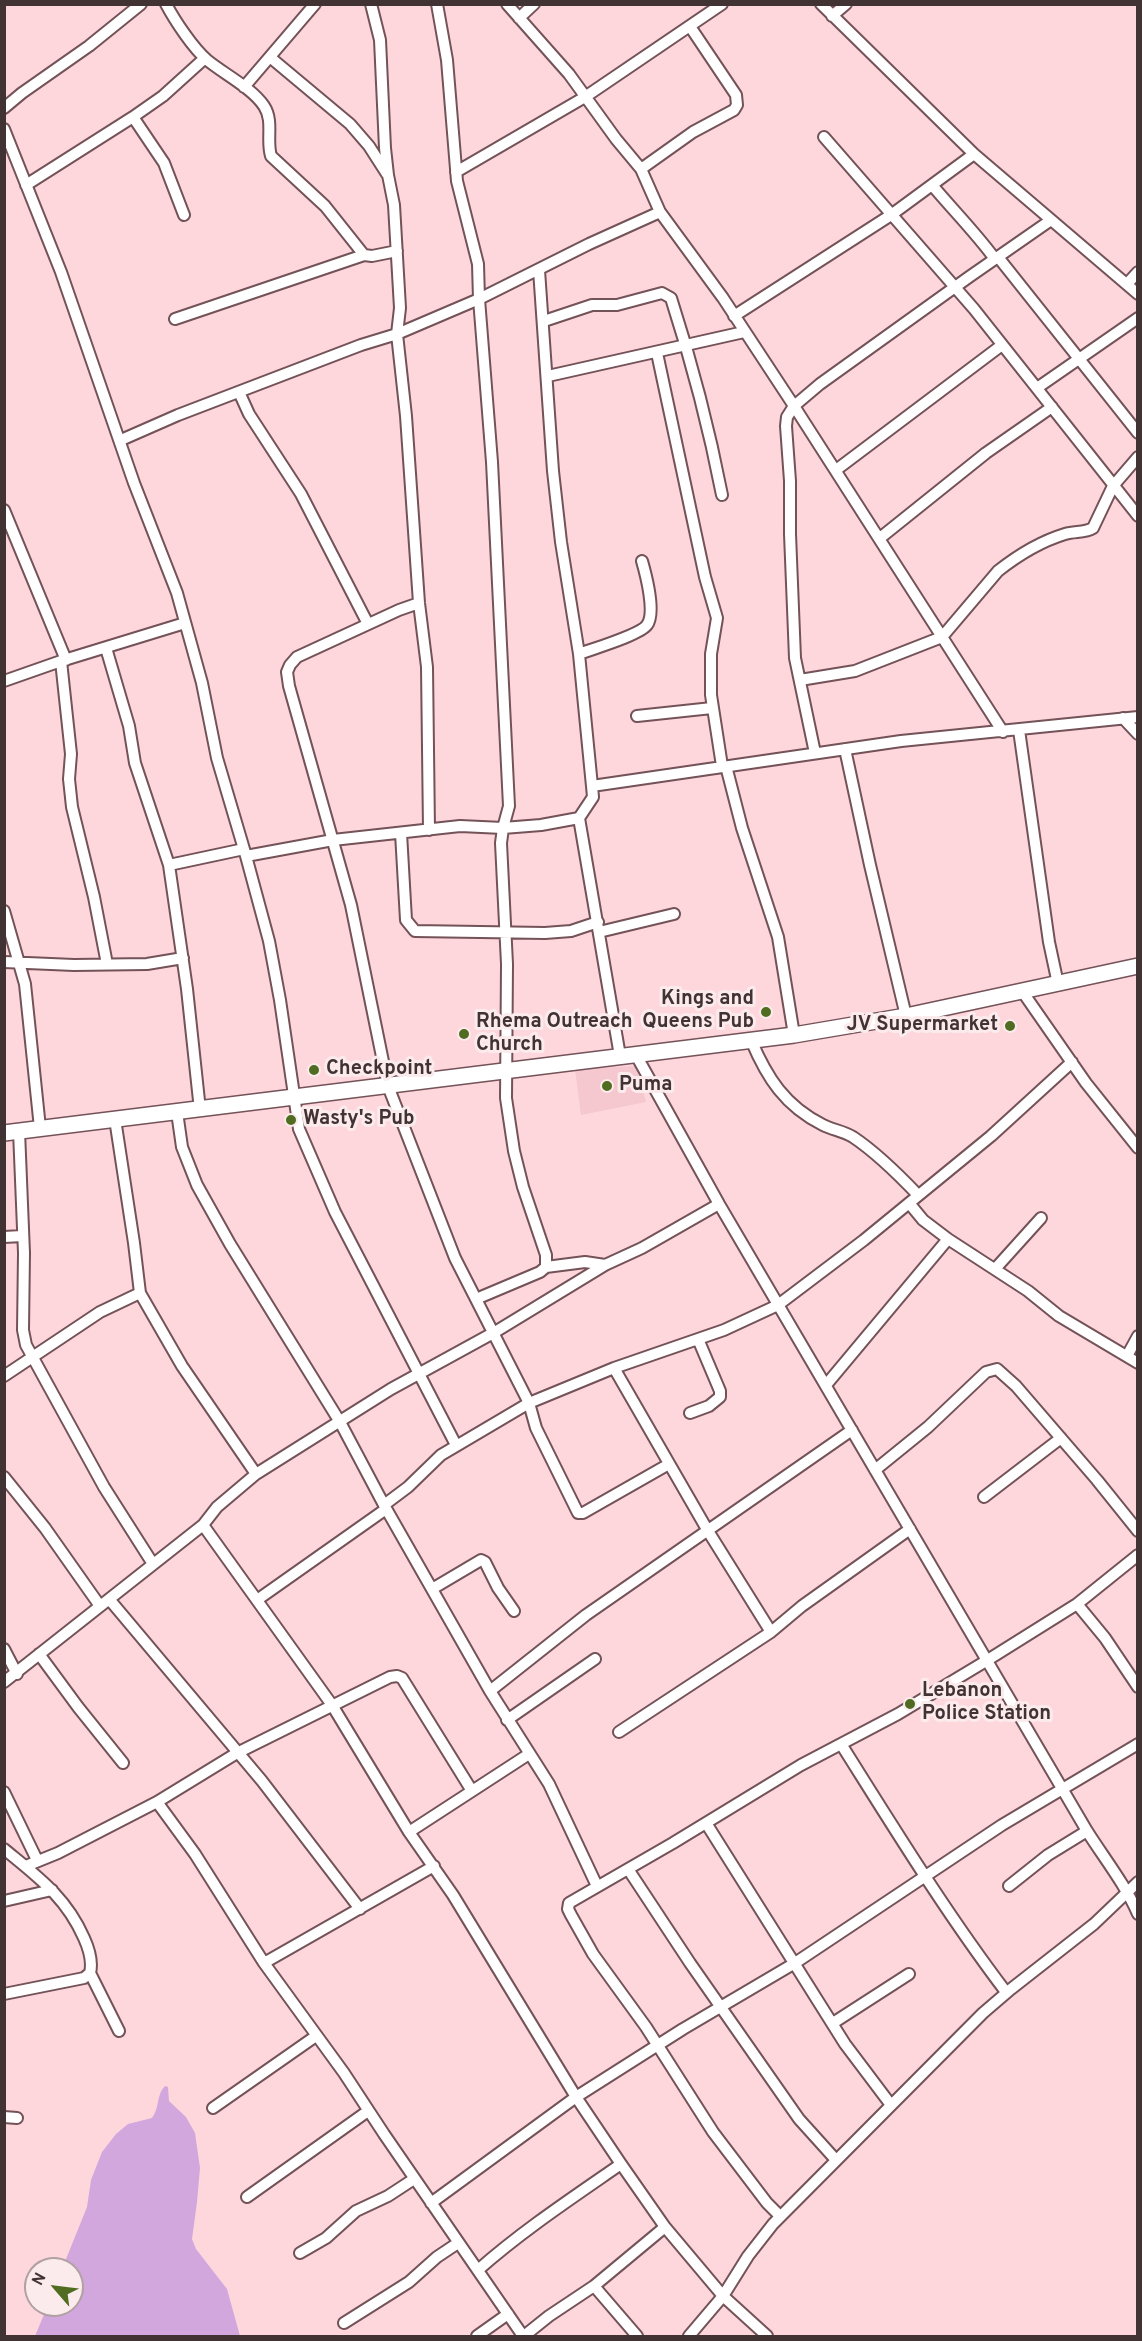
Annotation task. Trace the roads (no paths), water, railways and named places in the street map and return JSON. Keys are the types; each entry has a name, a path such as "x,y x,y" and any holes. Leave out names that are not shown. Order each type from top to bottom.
{"main road":[{"path":"12,1132 794,1035 906,1016 1137,966"}],"street":[{"path":"4,108 89,46 141,4"},
{"path":"166,4 205,58 264,105 268,115 268,148 272,156 325,206 364,255"},
{"path":"244,87 315,4"},
{"path":"370,4 380,40 388,175 394,205 400,308 397,334 414,498 419,603 427,667 429,830"},
{"path":"437,4 447,60 456,172 478,264 492,462 509,806 502,828 501,843 506,931 506,1098 514,1151 523,1187 546,1255 546,1267"},
{"path":"507,4 557,59 641,169 660,212 795,406 1003,732"},
{"path":"519,18 534,4"},
{"path":"456,172 585,97 633,63 691,28 722,4"},
{"path":"821,4 915,99 974,154 1137,294"},
{"path":"832,16 846,4"},
{"path":"641,169 693,132 734,110 737,105 736,95 691,28"},
{"path":"26,185 163,96 205,58"},
{"path":"271,58 350,124 369,146 388,175"},
{"path":"133,117 164,163 184,215"},
{"path":"4,129 61,272 134,483 177,593 202,683 217,758 269,941 299,1129 335,1212 456,1445"},
{"path":"824,137 955,288 1137,516"},
{"path":"734,316 891,214 974,154"},
{"path":"932,185 957,216 973,230 1137,433"},
{"path":"121,440 239,392 397,334 479,299 589,244 660,212"},
{"path":"815,753 795,658 787,417 795,406 820,384 1051,220"},
{"path":"175,319 364,255 372,256 397,251"},
{"path":"539,270 553,471 579,654 593,797 579,818 620,1056"},
{"path":"1126,284 1137,272"},
{"path":"544,321 592,305 616,305 662,293 666,294 670,298 686,346 713,448 722,495"},
{"path":"1037,388 1137,318"},
{"path":"548,376 744,332"},
{"path":"836,470 1002,345"},
{"path":"657,352 705,577 717,618 711,654 712,708 724,766 778,937 794,1035"},
{"path":"239,392 249,414 301,494 368,624"},
{"path":"880,538 986,453 1052,407"},
{"path":"800,680 855,671 942,637 998,571 1008,563 1064,534 1088,531 1093,528 1113,486 1137,457"},
{"path":"4,510 63,660 71,753 69,779 72,807 94,897 107,964"},
{"path":"579,654 630,635 648,625 650,605 642,561"},
{"path":"419,603 297,657 286,672 294,709 351,905 388,1086 455,1258 495,1332 529,1403 536,1428 578,1513 583,1514 669,1464"},
{"path":"4,681 63,660 185,623"},
{"path":"106,648 129,726 135,763 169,865 183,958 200,1110"},
{"path":"637,716 712,708"},
{"path":"592,786 935,737 1137,717"},
{"path":"1123,718 1137,734"},
{"path":"1019,730 1049,942 1058,984"},
{"path":"845,749 906,1016"},
{"path":"169,865 333,840 460,826 502,828 541,825 579,818"},
{"path":"400,833 406,920 414,931 422,933 506,931 545,933 599,927 674,914"},
{"path":"4,910 25,984 40,1128"},
{"path":"4,962 147,964 183,958"},
{"path":"1022,992 1137,1148"},
{"path":"751,1040 769,1079 783,1096 809,1117 853,1138 901,1177 923,1220 1059,1316 1137,1363"},
{"path":"636,1054 719,1204 1087,1831 1128,1892 1137,1914"},
{"path":"257,1600 385,1507 441,1455 529,1403 614,1368 759,1315 778,1305 991,1136 1072,1062"},
{"path":"177,1112 182,1147 196,1185 340,1422 385,1507 507,1720 549,1784 597,1886"},
{"path":"115,1119 135,1243 140,1293 182,1366 256,1474"},
{"path":"12,1132 22,1236 23,1330 26,1345 104,1487 153,1564"},
{"path":"4,1682 203,1525 217,1507 256,1474 418,1374 495,1332 605,1265 642,1248 719,1204"},
{"path":"995,1269 1041,1218"},
{"path":"4,1237 22,1236"},
{"path":"826,1385 948,1239"},
{"path":"476,1299 540,1272 546,1267 585,1262 605,1265"},
{"path":"4,1376 100,1312 140,1293"},
{"path":"1127,1356 1137,1336"},
{"path":"690,1413 709,1406 720,1397 720,1391 698,1339"},
{"path":"614,1368 708,1531 771,1632"},
{"path":"875,1470 928,1427 992,1369 997,1369 1017,1386 1137,1531"},
{"path":"490,1690 586,1615 852,1430"},
{"path":"984,1497 1060,1438"},
{"path":"4,1478 105,1603 262,1781 360,1909"},
{"path":"203,1525 332,1705 409,1832 434,1866 576,2097 621,2164 665,2227 723,2296 767,2337"},
{"path":"619,1732 771,1632 802,1606 909,1529"},
{"path":"780,2216 767,2203 713,2132 646,2027 593,1954 568,1909 569,1903 801,1765 898,1714 986,1661 1077,1604 1137,1556"},
{"path":"432,1589 481,1560 485,1562 498,1588 514,1611"},
{"path":"1077,1604 1105,1638 1137,1687"},
{"path":"4,1649 17,1674"},
{"path":"39,1654 123,1763"},
{"path":"507,1720 595,1659"},
{"path":"26,1866 57,1853 158,1802 237,1753 390,1677 402,1678 472,1791"},
{"path":"841,1744 967,1941 1006,1992"},
{"path":"431,2203 576,2097 795,1963 1002,1825 1137,1744"},
{"path":"409,1832 529,1754"},
{"path":"4,1792 37,1860"},
{"path":"158,1802 195,1854 264,1963 344,2073 523,2337 549,2316 594,2286 665,2227"},
{"path":"706,1823 845,2044 891,2105"},
{"path":"1009,1886 1048,1856 1087,1831"},
{"path":"4,1849 65,1902 88,1947 92,1966 90,1974 119,2031"},
{"path":"264,1963 434,1866"},
{"path":"628,1869 799,2119 836,2160"},
{"path":"689,2337 723,2296 764,2234 780,2216 1006,1992 1094,1924 1137,1881"},
{"path":"4,1901 52,1890"},
{"path":"4,1994 84,1978 90,1974"},
{"path":"833,2023 909,1974"},
{"path":"213,2108 316,2036"},
{"path":"247,2197 368,2111"},
{"path":"4,2117 17,2118"},
{"path":"478,2270 563,2204 621,2164"},
{"path":"300,2253 326,2238 356,2211 388,2196 414,2179"},
{"path":"344,2323 409,2282 437,2257 458,2243"},
{"path":"594,2286 637,2337"},
{"path":"477,2337 508,2314"}],"place":[{"name":"Kings and Queens Pub","path":"766,1012"},
{"name":"JV Supermarket","path":"1010,1026"},
{"name":"Rhema Outreach Church","path":"464,1034"},
{"name":"Checkpoint","path":"314,1070"},
{"name":"Puma","path":"607,1086"},
{"name":"Wasty's Pub","path":"291,1120"},
{"name":"Lebanon Police Station","path":"910,1704"}]}
